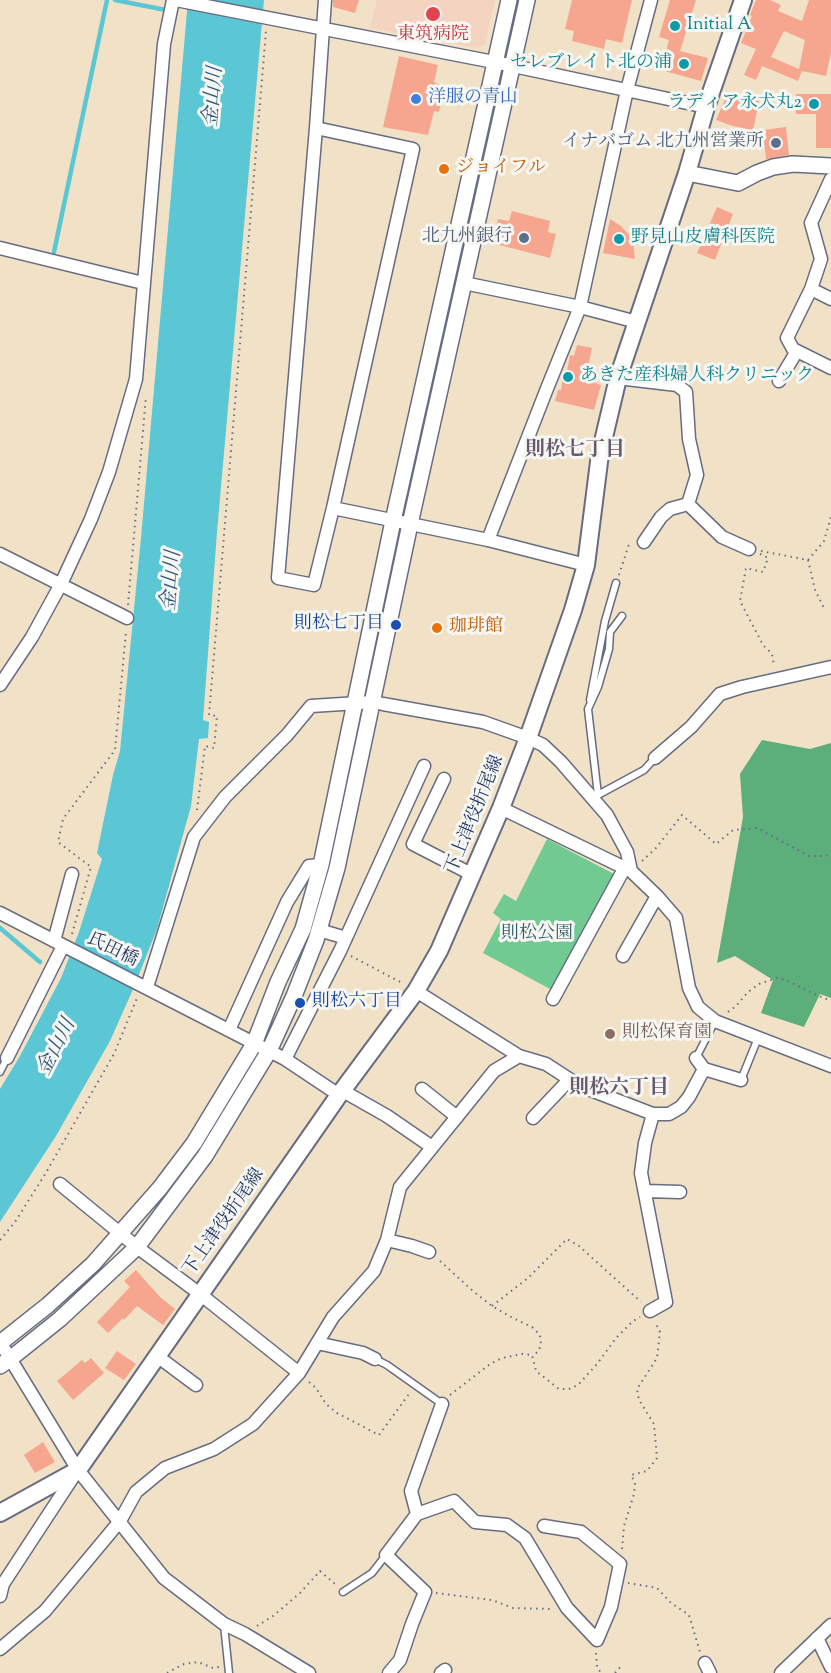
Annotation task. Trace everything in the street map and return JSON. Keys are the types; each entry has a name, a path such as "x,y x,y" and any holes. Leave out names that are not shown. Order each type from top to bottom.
{"main road":[{"name":"下上津役折尾線","path":"0,1513 78,1470 439,951 501,808 573,610 586,565 600,454 618,378 743,0"}],"street":[{"path":"0,685 32,638 61,584 91,519 109,472 136,379 164,44 177,0 266,23 322,29 706,107"},
{"path":"316,128 413,149 314,585 278,578 325,0"},
{"path":"309,1673 245,1634 224,1624 164,1578 78,1470 5,1363 0,1342 48,1305 93,1264 160,1188 194,1143 254,1044 278,982 303,929 321,865 393,521 509,0"},
{"path":"5,1363 60,1319 137,1246 205,1156 269,1051 294,996 319,930 337,868 410,524 527,0"},
{"path":"488,540 580,307 627,90 651,0"},
{"path":"687,173 738,183 773,167 793,164 831,166"},
{"path":"831,179 811,223 821,259 811,289 786,338 793,349 831,368"},
{"path":"0,248 143,283"},
{"path":"464,283 580,307 637,322"},
{"path":"811,289 831,298"},
{"path":"779,381 797,351"},
{"path":"618,378 677,385 687,392 689,439 697,475 688,504"},
{"path":"644,542 661,517 670,509 688,504"},
{"path":"688,504 722,537 749,549"},
{"path":"333,508 488,540 586,565"},
{"path":"0,554 127,618"},
{"path":"655,758 691,727 720,694 831,668"},
{"path":"144,986 194,837 225,797 287,735 311,706 374,702 483,722 543,745 596,797 607,815 627,852 628,870 553,999"},
{"path":"285,1059 340,951 424,766"},
{"path":"444,779 413,844 473,875"},
{"path":"501,808 628,870 657,896 676,918 689,988 698,1007 715,1021 831,1066"},
{"path":"229,1030 287,902 309,866 321,865"},
{"path":"7,1058 61,945 72,874"},
{"path":"623,956 657,896"},
{"name":"氏田橋","path":"0,913 285,1059 341,1093 387,1116 432,1147"},
{"path":"319,930 346,938"},
{"path":"412,989 519,1056 546,1064 579,1086 653,1114 669,1114 681,1107 704,1069"},
{"path":"0,1649 45,1611 120,1521 136,1492 165,1468 214,1449 254,1424 299,1372 333,1317 374,1271 387,1240 400,1187 494,1071 519,1056"},
{"path":"696,1058 704,1069 741,1080"},
{"path":"533,1118 569,1080"},
{"path":"422,1089 457,1117"},
{"path":"650,1311 666,1302 641,1173 645,1143 653,1114"},
{"path":"60,1184 299,1372"},
{"path":"645,1191 680,1192"},
{"path":"387,1240 429,1252"},
{"path":"317,1343 363,1353 375,1359"},
{"path":"157,1356 196,1385"},
{"path":"417,1514 411,1491 442,1404"},
{"path":"0,1596 3,1584 78,1470"},
{"path":"389,1673 400,1660 425,1592 386,1555 417,1514 453,1501 476,1522 507,1525 525,1538 567,1608 597,1640 611,1607 620,1564 581,1532 544,1526"},
{"path":"781,1673 831,1625"},
{"path":"817,1638 831,1666"}],"lane":[{"path":"616,583 604,621 588,709 596,797 644,770 655,758"},
{"path":"588,709 598,687 609,649 610,632 622,615"},
{"path":"696,1058 715,1021"},
{"path":"741,1080 758,1038"},
{"path":"0,1072 7,1058"},
{"path":"375,1359 442,1404"},
{"path":"343,1592 372,1573 386,1555"},
{"path":"224,1624 229,1669"}],"path":[{"path":"194,837 205,746 214,748 217,716 209,715 266,23"},
{"path":"808,560 824,541 831,518"},
{"path":"616,583 629,541 644,542"},
{"path":"749,549 808,560"},
{"path":"749,549 768,558 763,572 746,568 740,601 763,645 772,654 775,680"},
{"path":"808,560 815,590 825,610"},
{"path":"61,945 91,867 58,842 63,819 115,750 127,618"},
{"path":"628,870 656,849 682,815 716,844 733,830 757,828 809,856 831,854"},
{"path":"340,951 412,989"},
{"path":"715,1021 736,1006 748,992 759,984 777,978 831,1001"},
{"path":"0,1240 15,1222 44,1176 114,1054 144,986"},
{"path":"492,1306 528,1278 567,1239 579,1246 650,1311 660,1332 657,1358 637,1389 639,1400 654,1424 657,1458 646,1471 632,1474 635,1483 634,1494 624,1526 620,1564"},
{"path":"429,1252 492,1306 532,1327 540,1335 541,1345 538,1352 532,1355 522,1354 502,1358 490,1364 442,1404"},
{"path":"532,1355 536,1371 560,1389 568,1389 578,1385 616,1338 633,1321 650,1311"},
{"path":"316,1388 326,1404 337,1413 379,1436 416,1385"},
{"path":"245,1634 273,1616 300,1593 320,1571 343,1592"},
{"path":"616,1581 657,1588 671,1604 689,1615 697,1646 707,1668"},
{"path":"425,1592 492,1600 513,1608 567,1608"},
{"path":"597,1640 597,1667 601,1673"},
{"path":"167,1673 183,1664 198,1662 213,1668 229,1669"},
{"path":"615,1673 622,1664"}],"shaded area":[{"name":"東筑病院","path":"377,0 495,0 485,44 478,48 370,28"}],"green space":[{"path":"762,740 810,749 831,743 831,998 820,994 804,1027 761,1013 773,980 735,956 717,963 743,817 740,774"},
{"name":"則松公園","path":"547,839 614,874 552,990 483,953 501,919 493,913 504,894 516,901"}],"water":[{"name":"金山川","path":"188,0 264,0 217,532 203,720 209,722 208,738 199,739 191,806 157,929 134,987 110,1041 56,1136 0,1222 0,1089 61,978 79,932 102,859 97,853 120,751"}],"building":[{"path":"333,0 359,0 355,13 333,7"},
{"path":"572,0 632,0 622,43 606,39 604,49 572,41 574,31 565,29"},
{"path":"670,0 696,0 680,51 708,58 701,81 661,70 669,40 659,37"},
{"path":"756,0 770,0 781,5 778,11 802,21 809,0 831,0 831,53 826,76 802,71 798,81 762,66 756,80 744,75 756,49 741,43 752,16 750,15","holes":["784,31 805,40 799,69 771,57"]},
{"name":"洋服の青山","path":"399,56 438,65 434,82 445,87 439,112 434,111 428,135 383,127"},
{"path":"796,94 831,94 831,148 816,148 816,114 796,114"},
{"path":"727,95 746,102 747,95 760,97 753,130 716,120"},
{"name":"イナバゴム 北九州営業所","path":"786,127 789,155 766,159 763,130"},
{"path":"717,207 733,214 715,260 697,253"},
{"name":"北九州銀行","path":"512,211 550,221 548,232 556,234 550,258 492,243 498,219 509,221"},
{"name":"野見山皮膚科医院","path":"610,219 630,236 635,259 603,253"},
{"name":"あきた産科婦人科クリニック","path":"577,345 592,348 587,372 597,376 595,383 601,385 594,410 555,401 558,390 561,390 563,376 566,376 570,355 574,356"},
{"path":"136,1270 160,1297 175,1309 163,1325 137,1306 108,1333 97,1322 130,1287 124,1281"},
{"path":"117,1351 136,1364 124,1380 105,1368"},
{"path":"91,1358 104,1373 73,1400 57,1381 82,1360 85,1363"},
{"path":"43,1442 55,1462 35,1473 24,1455"}],"waterway":[{"path":"54,252 107,0"},
{"path":"115,0 166,10"},
{"path":"0,928 40,962"}],"place":[{"name":"東筑病院","path":"433,14"},
{"name":"Initial A","path":"675,26"},
{"name":"セレブレイト北の浦","path":"684,64"},
{"name":"洋服の青山","path":"416,99"},
{"name":"ラディア永犬丸2","path":"814,104"},
{"name":"イナバゴム 北九州営業所","path":"776,143"},
{"name":"ジョイフル","path":"444,169"},
{"name":"北九州銀行","path":"524,238"},
{"name":"野見山皮膚科医院","path":"619,239"},
{"name":"あきた産科婦人科クリニック","path":"568,377"},
{"name":"則松七丁目","path":"396,625"},
{"name":"珈琲館","path":"437,628"},
{"name":"則松六丁目","path":"300,1003"},
{"name":"則松保育園","path":"610,1034"}],"district":[{"name":"則松七丁目","path":"575,452"},
{"name":"則松六丁目","path":"619,1090"}]}
